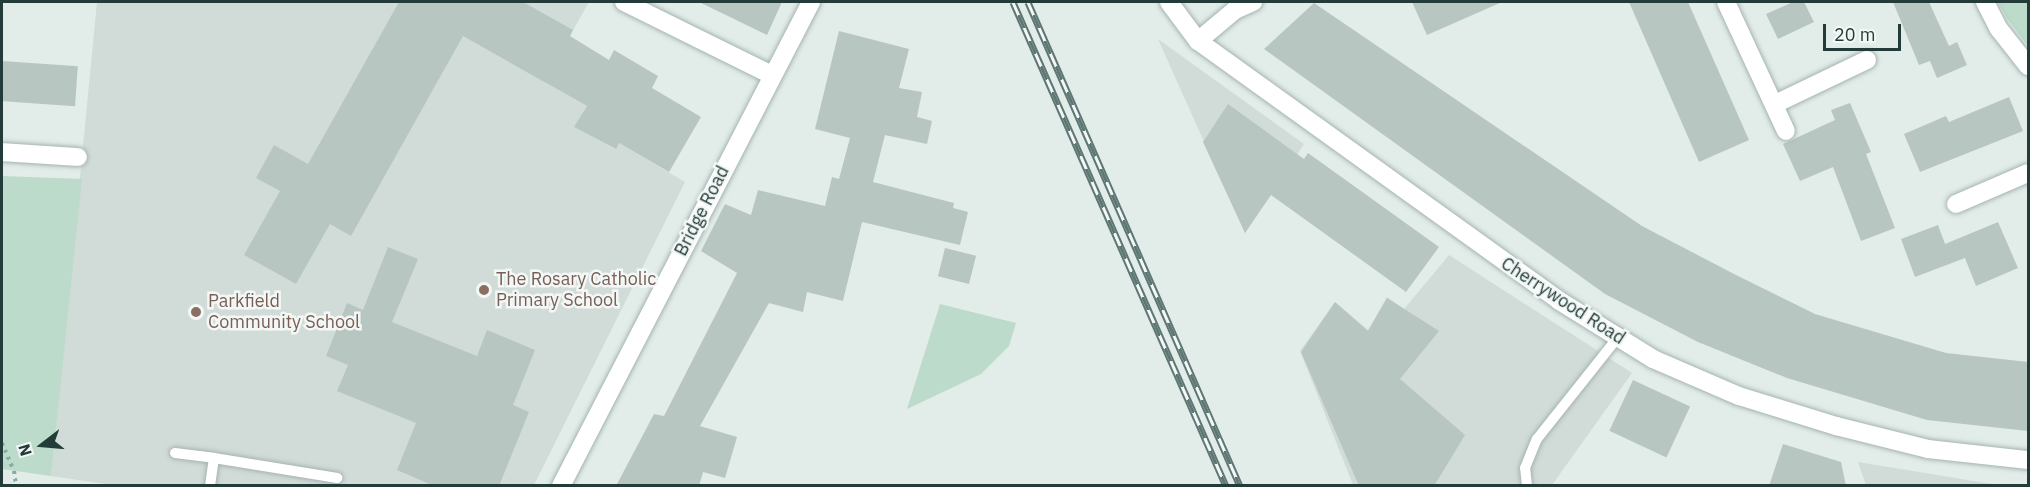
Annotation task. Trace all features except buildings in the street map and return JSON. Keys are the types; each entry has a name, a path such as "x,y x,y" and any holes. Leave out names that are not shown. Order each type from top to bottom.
{"street":[{"path":"624,2 771,75"},
{"name":"Bridge Road","path":"561,486 771,75 811,2"},
{"name":"Cherrywood Road","path":"1168,2 1198,41 1385,178 1558,300 1653,359 1738,396 1836,426 1928,449 2028,460"},
{"path":"1198,41 1235,10 1253,2"},
{"path":"1726,2 1786,131"},
{"path":"1985,2 1999,29 2028,66"},
{"path":"1775,104 1867,60"},
{"path":"2,152 78,156"},
{"path":"1956,204 2028,173"}],"lane":[{"path":"1527,486 1525,468 1537,439 1618,337"},
{"path":"175,453 337,478"},
{"path":"210,486 214,458"}],"path":[{"path":"2,443 14,471 16,486"}],"shaded area":[{"name":"Parkfield Community School","path":"97,2 589,2 544,82 587,106 575,127 615,149 619,143 685,182 534,485 119,486 51,476"},
{"path":"1158,39 1304,144 1245,233"},
{"path":"1449,255 1632,373 1552,485 1353,485 1300,351 1335,302 1368,330 1387,297 1404,309"},
{"path":"1858,462 1998,485 1866,485"}],"green space":[{"path":"1998,2 2028,2 2028,46 2006,17"},
{"path":"2,176 82,179 51,476 2,469"},
{"path":"940,304 1016,323 1009,346 981,374 907,409"}],"railway":[{"path":"1013,2 1226,486"},
{"path":"1028,2 1240,486"}],"place":[{"name":"The Rosary Catholic Primary School","path":"484,290"},
{"name":"Parkfield Community School","path":"196,312"}]}
